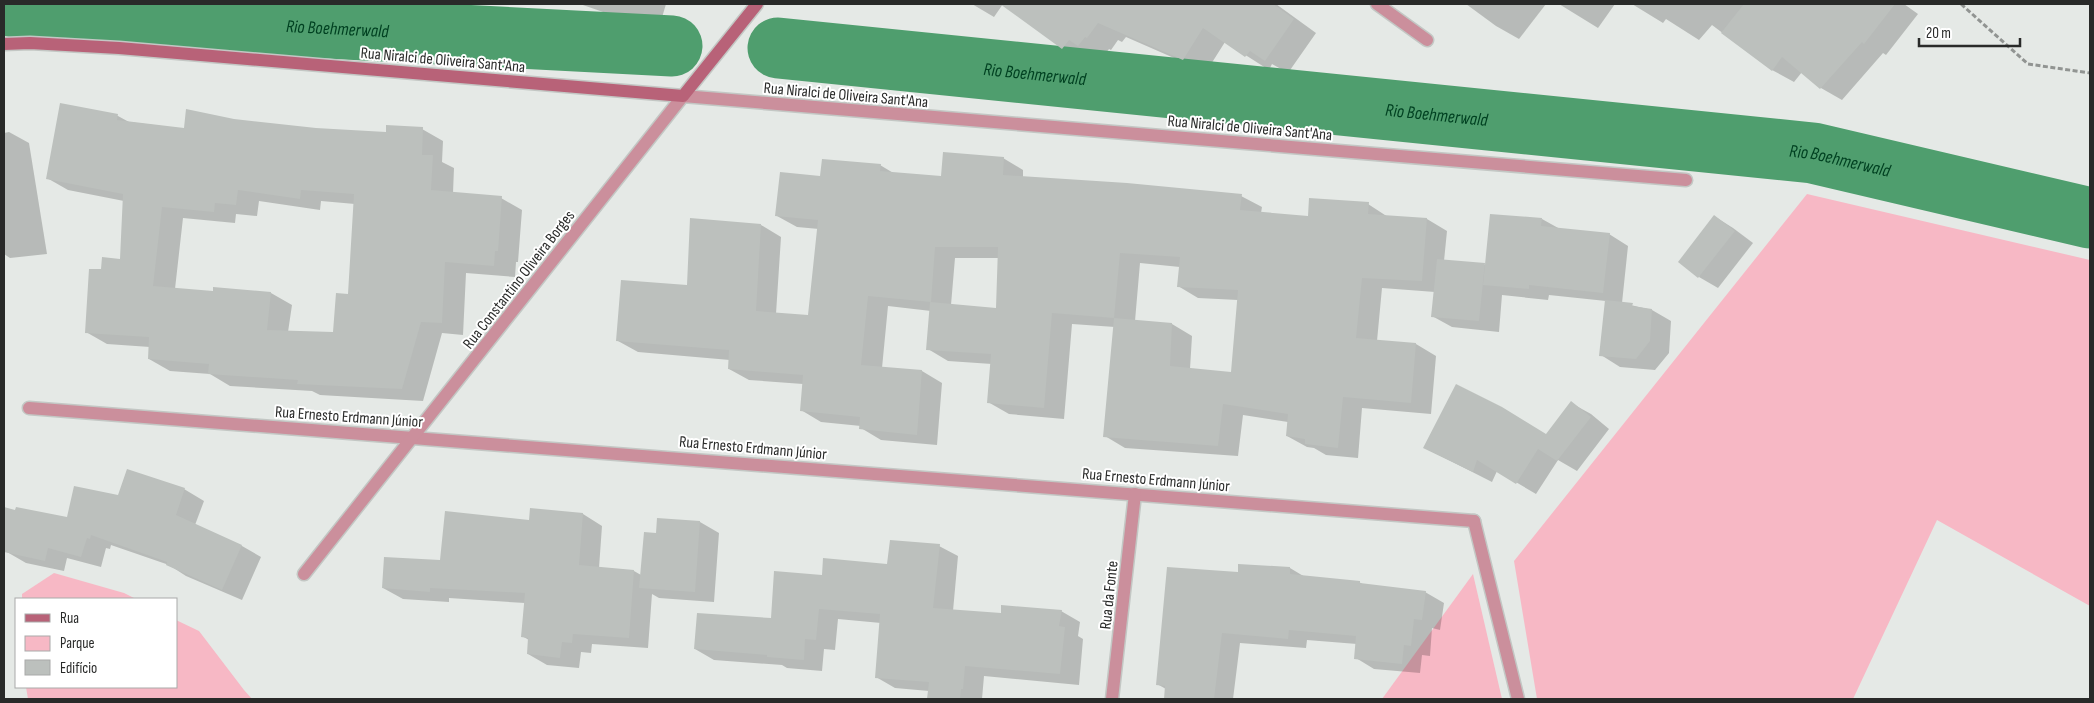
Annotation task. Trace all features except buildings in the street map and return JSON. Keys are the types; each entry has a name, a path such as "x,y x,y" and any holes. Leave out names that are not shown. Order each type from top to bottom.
{"street":[{"name":"Rua Constantino Oliveira Borges","path":"304,574 757,4"},
{"path":"1377,4 1427,40"},
{"name":"Rua Niralci de Oliveira Sant'Ana","path":"4,44 120,48 1686,180"},
{"name":"Rua Ernesto Erdmann Júnior","path":"29,408 1474,521 1518,699"},
{"name":"Rua da Fonte","path":"1112,699 1135,494"}],"path":[{"path":"1961,4 2028,64 2090,73"}],"green space":[{"path":"1807,194 2090,260 2090,606 1937,520 1853,699 1537,699 1514,561"},
{"path":"54,573 124,593 134,598 22,598 22,594"},
{"path":"1473,574 1502,699 1382,699"},
{"path":"178,621 199,631 252,699 28,699 26,688 178,688"}],"waterway":[{"name":"Rio Boehmerwald","path":"4,4 36,13 672,46"},
{"name":"Rio Boehmerwald","path":"778,48 1813,153 2090,218"}]}
